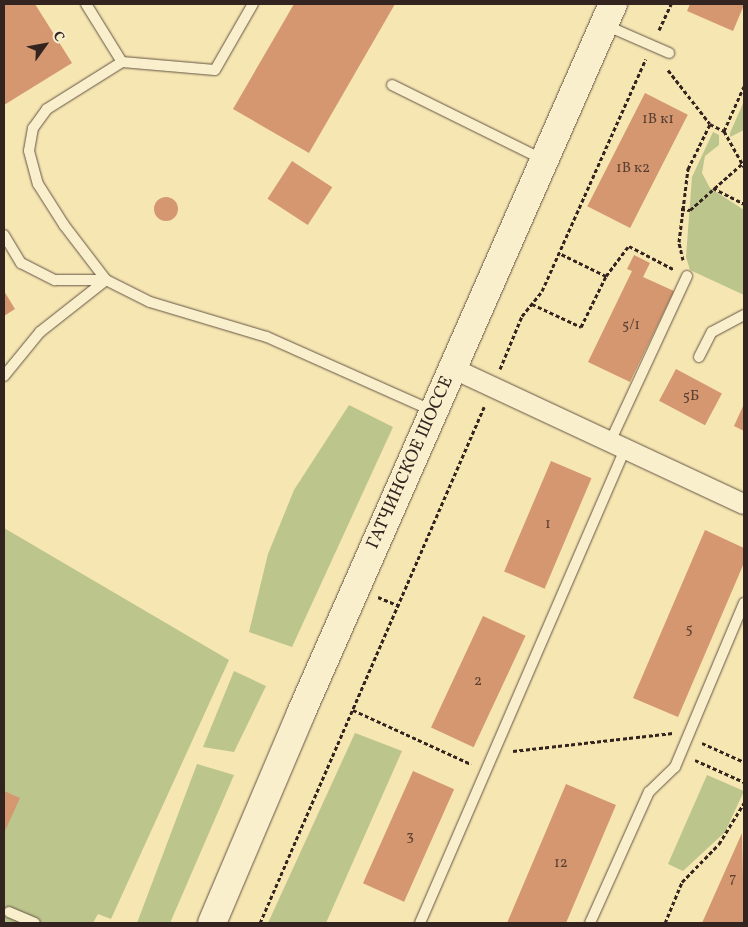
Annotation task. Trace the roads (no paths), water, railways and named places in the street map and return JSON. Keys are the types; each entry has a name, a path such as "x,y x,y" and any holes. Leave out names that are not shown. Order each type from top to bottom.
{"main road":[{"name":"ГАТЧИНСКОЕ ШОССЕ","path":"212,923 609,14"}],"street":[{"path":"454,369 743,501"}],"lane":[{"path":"86,4 122,62"},
{"path":"253,4 215,70 122,62 47,109 33,128 29,151 38,184 64,225 106,280 150,302 266,337 434,411"},
{"path":"609,14 652,46 669,53"},
{"path":"392,86 545,160"},
{"path":"4,235 21,263 55,280 106,280"},
{"path":"420,923 492,754 687,276"},
{"path":"4,376 40,332 106,280"},
{"path":"699,358 712,332 744,315"},
{"path":"590,923 649,792 675,767 744,603"},
{"path":"9,912 35,923"}]}
